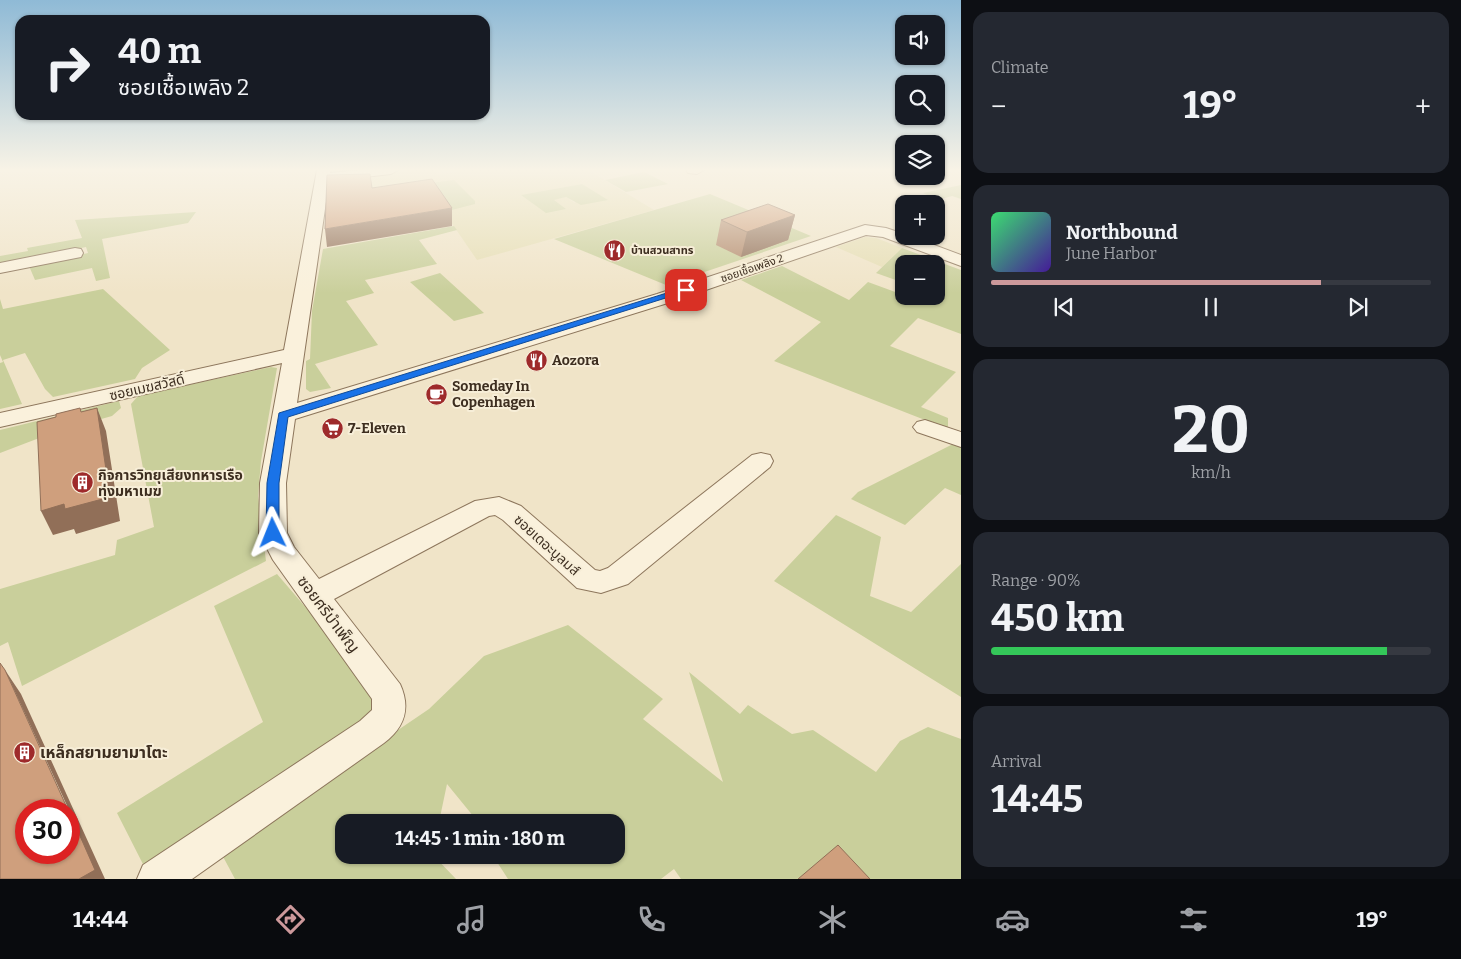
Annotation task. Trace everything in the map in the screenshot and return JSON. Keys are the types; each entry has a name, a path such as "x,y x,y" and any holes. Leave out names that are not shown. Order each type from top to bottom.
{"street":[{"name":"ซอยศรีบำเพ็ญ","path":"157,879 383,724 390,712 391,703 388,694 283,552 273,533 273,483 316,211"},
{"name":"ซอยเชื้อเพลิง 2","path":"283,415 664,298 864,230 886,233 961,261"},
{"path":"0,268 75,253"},
{"name":"ซอยเมฆสวัสดิ์","path":"0,420 294,354"},
{"path":"925,427 961,440"},
{"name":"ซอยเดอะบูลมส์","path":"315,595 484,507 491,506 499,506 512,513 586,580 601,582 618,576 643,558 761,461"}],"shaded area":[{"path":"434,211 650,211 477,260 444,212"},
{"path":"865,237 876,238 902,248 882,267 836,247"}],"green space":[{"path":"651,211 751,211 811,236 666,285 554,239"},
{"path":"196,212 188,223 102,239 110,278 96,281 92,268 35,280 29,266 88,253 86,247 0,265 0,256 28,251 27,248 82,238 75,220"},
{"path":"454,226 457,230 419,240 437,264 365,280 374,293 346,301 378,345 315,364 331,388 310,392 306,389 306,361 310,359 312,311 323,249"},
{"path":"902,248 921,255 895,255 895,280 876,273"},
{"path":"945,264 961,270 961,334 918,318 890,346 956,372 921,407 948,418 948,429 774,361 821,322 741,280 782,266 849,300 868,282 895,292 895,305 945,305"},
{"path":"440,273 484,313 454,321 410,282"},
{"path":"103,289 170,350 142,368 135,379 53,397 45,389 25,353 3,360 22,404 0,409 0,363 3,362 0,355 0,299 3,309"},
{"path":"271,367 277,368 261,461 258,496 266,561 22,686 8,642 0,646 0,589 115,555 117,540 154,527 131,404 138,396"},
{"path":"119,401 121,408 112,416 55,432 0,453 0,430"},
{"path":"953,444 961,446 961,495 945,488 905,525 851,499 858,492"},
{"path":"836,515 881,537 870,596 911,612 961,564 961,697 774,581"},
{"path":"277,574 373,686 378,712 147,872 117,813 263,722 214,606"},
{"path":"568,625 663,699 643,719 723,782 689,672 740,714 748,705 792,734 813,730 876,772 900,741 928,727 961,739 961,879 681,879 674,869 661,879 508,879 498,864 625,864 625,814 471,814 447,784 441,814 335,814 335,864 442,864 456,879 235,879 220,851 429,709 484,656"}],"building":[{"path":"326,211 434,211 325,229"},
{"path":"747,211 785,211 795,215 747,232 721,220"},
{"name":"กิจการวิทยุเสียงทหารเรือ ทุ่งมหาเมฆ","path":"80,408 81,412 97,408 110,497 65,509 64,504 41,511 37,422 56,417 56,414"},
{"name":"เหล็กสยามยามาโตะ","path":"0,663 5,670 63,799 15,799 15,864 80,864 80,836 95,870 79,879 0,879"},
{"path":"838,845 870,879 798,879"}],"place":[{"name":"บ้านสวนสาทร","path":"615,250"},
{"name":"Aozora","path":"536,360"},
{"name":"Someday In Copenhagen","path":"436,394"},
{"name":"7-Eleven","path":"332,428"},
{"name":"กิจการวิทยุเสียงทหารเรือ ทุ่งมหาเมฆ","path":"82,483"},
{"name":"เหล็กสยามยามาโตะ","path":"24,752"}],"route":[{"path":"273,533 273,483 283,415 686,290"}]}
